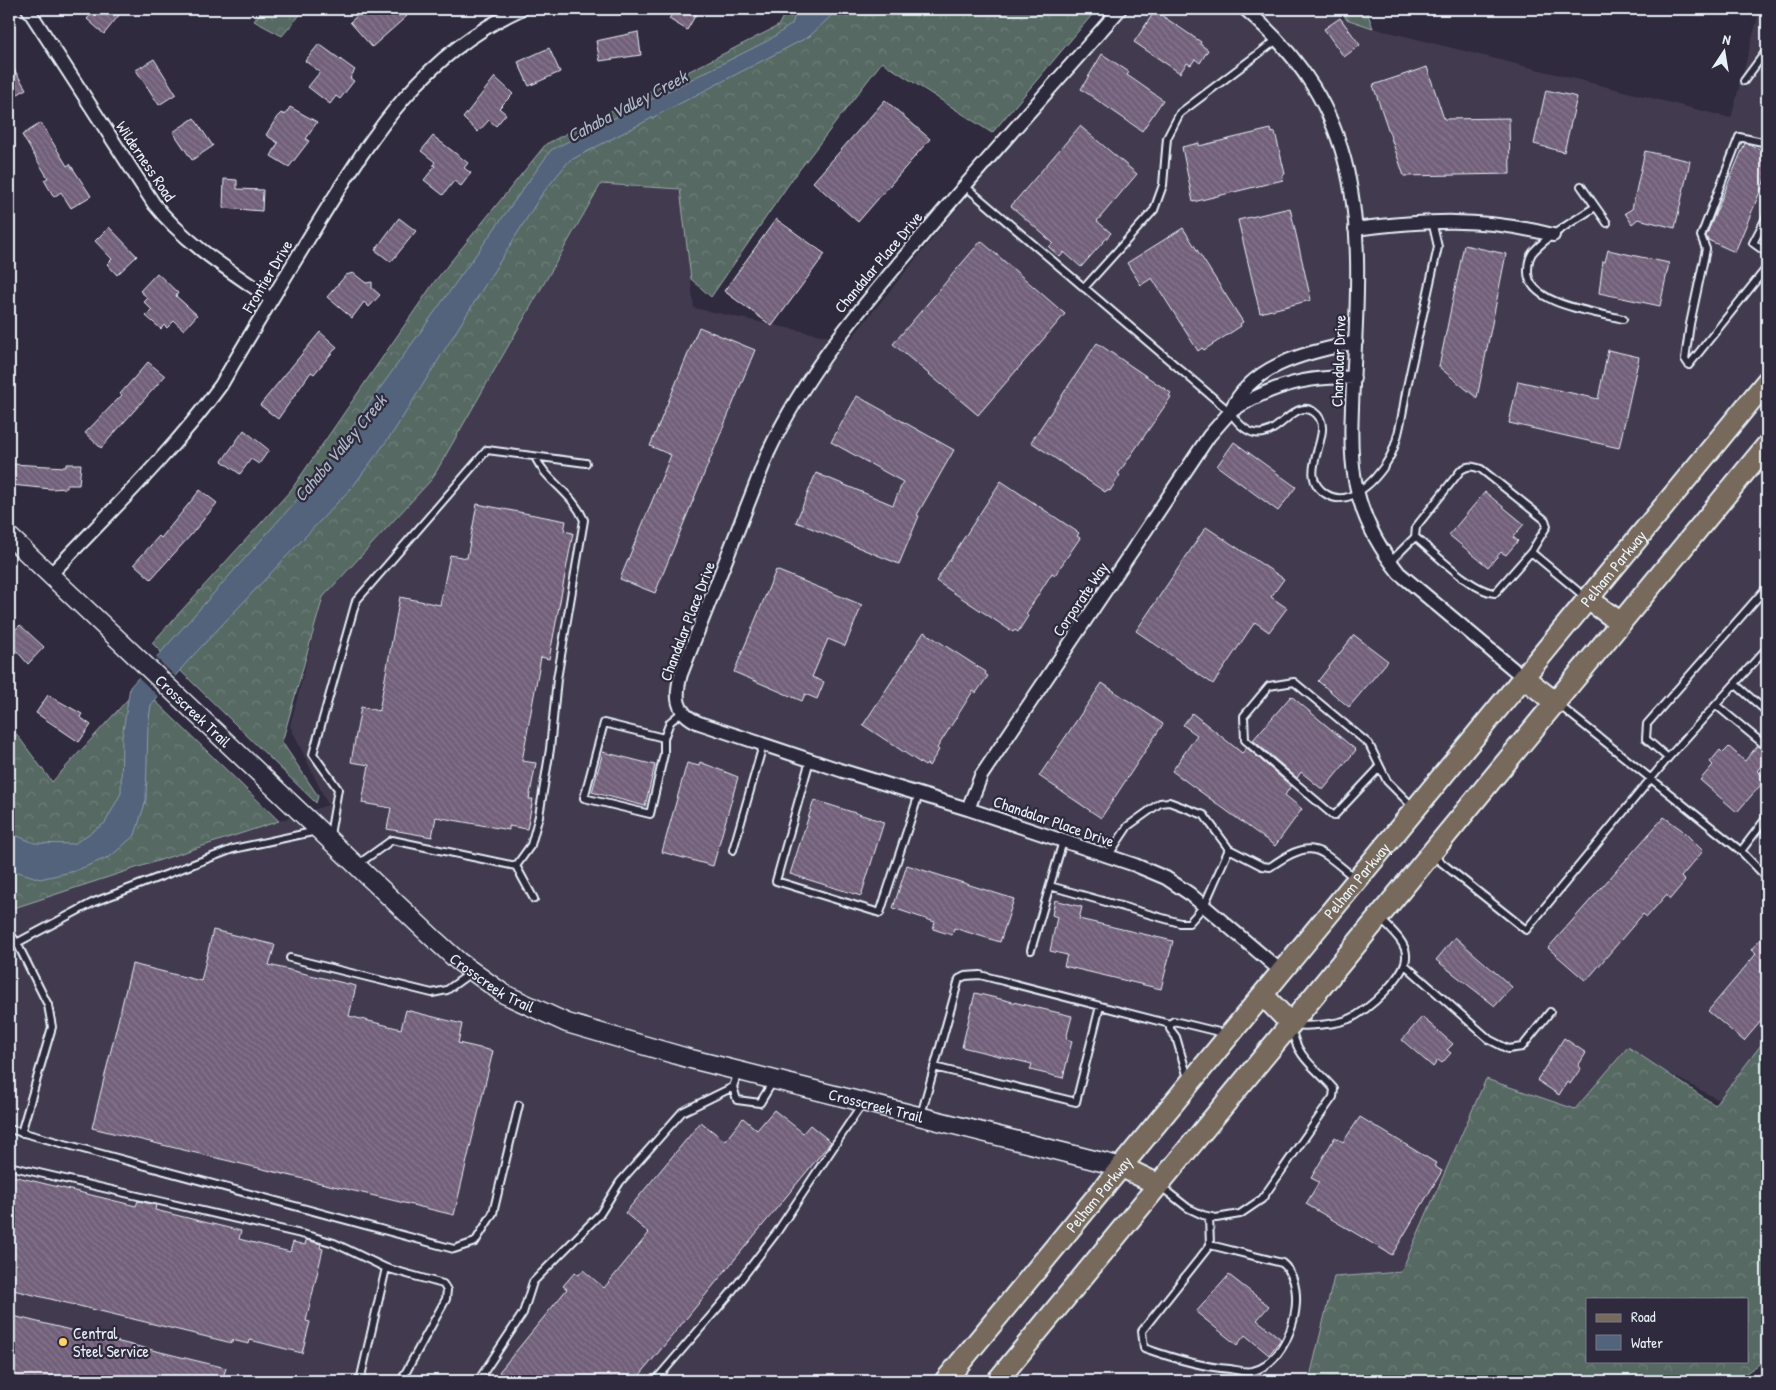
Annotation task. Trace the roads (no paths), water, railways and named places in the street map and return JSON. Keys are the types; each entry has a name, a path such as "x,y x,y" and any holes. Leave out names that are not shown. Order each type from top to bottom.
{"main road":[{"name":"Pelham Parkway","path":"946,1381 1767,381"},
{"path":"997,1381 1621,623 1764,456"},
{"path":"1588,599 1621,623"},
{"path":"1524,678 1556,703"},
{"path":"1263,995 1291,1024"},
{"path":"1122,1167 1159,1185"}],"street":[{"name":"Wilderness Road","path":"28,9 154,204 170,223 200,250 271,299"},
{"name":"Frontier Drive","path":"51,574 181,438 220,386 271,299 354,166 392,110 414,85 459,46 521,9"},
{"name":"Chandalar Place Drive","path":"1120,9 965,186 834,341 778,431 681,674 676,696 682,712 689,719 699,723 968,809 1108,856 1166,878 1204,906 1282,972"},
{"name":"Chandalar Drive","path":"1244,9 1278,39 1309,79 1329,113 1346,165 1355,229 1356,342 1351,449 1357,494 1369,528 1399,573 1437,607 1524,678"},
{"path":"1355,229 1432,221 1488,222 1553,235"},
{"name":"Corporate Way","path":"968,809 981,776 1209,436 1230,412 1239,393 1262,373 1326,349 1356,342"},
{"name":"Corporate Way","path":"1230,412 1252,398 1314,378 1354,378"},
{"name":"Crosscreek Trail","path":"9,536 434,939 504,994 567,1024 646,1047 1122,1167"}],"lane":[{"path":"1084,288 1154,210 1163,185 1166,138 1180,113 1278,39"},
{"path":"1744,81 1767,50"},
{"path":"1767,143 1739,137 1701,236 1706,249 1690,324 1685,359 1689,365 1767,267"},
{"path":"965,186 1230,412 1240,426 1249,432 1262,434 1274,429 1294,412 1305,409 1313,411 1319,417 1321,434 1312,469 1313,480 1318,489 1328,496 1340,498 1357,494 1372,483 1393,450 1438,247 1432,221"},
{"path":"1582,186 1607,223"},
{"path":"1595,207 1534,250 1528,262 1528,274 1536,291 1550,300 1623,319"},
{"path":"1767,216 1753,243 1767,253"},
{"path":"9,947 94,902 233,848 324,835 338,788 313,754 356,601 487,450 586,463"},
{"path":"516,866 531,845 539,816 550,749 557,679 584,520 577,504 542,470 535,457"},
{"path":"1390,562 1415,537 1416,527 1461,470 1468,466 1480,469 1545,520 1547,526 1531,552 1495,593 1487,592 1471,582 1415,537"},
{"path":"1531,552 1588,599"},
{"path":"1668,758 1646,739 1647,724 1767,587"},
{"path":"1431,855 1526,930 1650,779 1767,648"},
{"path":"1380,768 1334,816 1245,740 1244,716 1269,686 1294,682 1369,744 1387,781 1415,810"},
{"path":"1735,684 1767,712"},
{"path":"1556,703 1741,852 1767,878"},
{"path":"1716,705 1767,747"},
{"path":"664,738 604,723 584,798 650,814 664,754 664,738 670,722 682,712"},
{"path":"733,850 763,745"},
{"path":"810,760 776,881 880,913 919,794"},
{"path":"1108,856 1128,826 1160,803 1169,802 1204,815 1229,849 1262,866 1270,867 1295,852 1308,848 1317,849 1358,880"},
{"path":"1741,852 1767,817"},
{"path":"356,865 392,840 516,866 534,899"},
{"path":"1031,950 1062,841"},
{"path":"1050,886 1180,923 1189,923 1204,906 1229,849"},
{"path":"1159,1185 1188,1208 1216,1218 1240,1214 1262,1199 1333,1097 1334,1089 1304,1059 1294,1044 1291,1024 1302,1026 1351,1019 1365,1010 1402,973 1406,955 1404,946 1380,917"},
{"path":"9,932 17,943 48,1006 52,1027 21,1133"},
{"path":"290,958 432,993 447,990 474,972"},
{"path":"1405,965 1490,1040 1508,1049 1522,1047 1550,1012"},
{"path":"921,1115 959,980 965,976 980,975 1170,1024 1174,1022 1231,1034"},
{"path":"934,1067 1076,1102 1100,1006"},
{"path":"1170,1024 1170,1029 1176,1037 1190,1084"},
{"path":"738,1070 733,1087 737,1100 760,1103 774,1079"},
{"path":"478,1381 523,1313 533,1282 600,1214 620,1182 682,1112 733,1087"},
{"path":"655,1381 729,1296 778,1232 864,1101"},
{"path":"9,1129 454,1249 475,1242 493,1213 519,1105"},
{"path":"9,1166 334,1243 386,1268 443,1284 447,1290 446,1300 401,1381"},
{"path":"1210,1217 1210,1245 1142,1331 1144,1348 1216,1368 1251,1372 1269,1365 1284,1345 1292,1322 1296,1286 1288,1268 1282,1263 1210,1245"},
{"path":"360,1381 386,1268"}],"water":[{"name":"Cahaba Valley Creek","path":"797,9 835,9 835,12 810,36 569,161 542,194 394,431 354,485 187,662 151,705 148,726 146,800 135,835 111,856 75,871 40,879 9,869 9,825 13,834 34,843 74,844 105,823 121,793 122,737 130,687 312,483 551,150 769,40 792,24"}],"place":[{"name":"Central Steel Service","path":"63,1342"}]}
